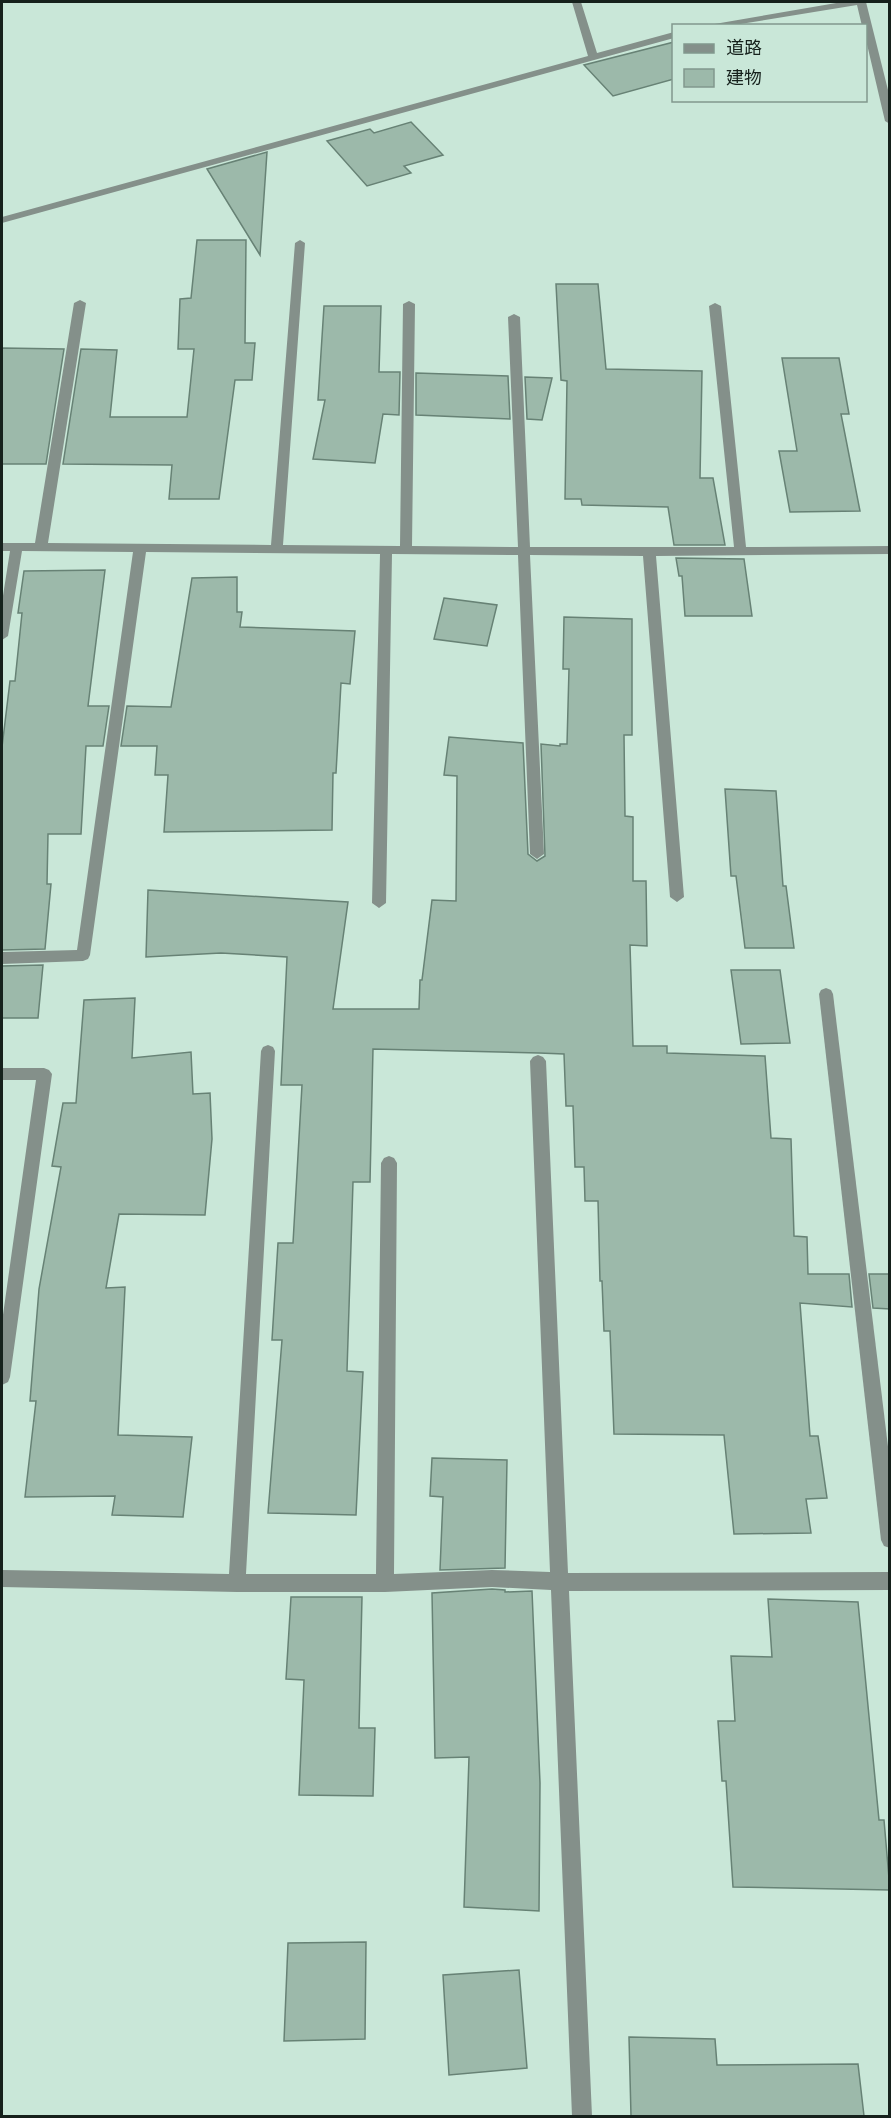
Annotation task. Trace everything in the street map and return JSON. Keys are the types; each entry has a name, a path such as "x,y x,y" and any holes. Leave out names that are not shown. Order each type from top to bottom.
{"street":[{"path":"576,2 593,57"},
{"path":"719,24 859,2 865,24"},
{"path":"867,32 889,116"},
{"path":"2,220 672,35"},
{"path":"277,549 300,243"},
{"path":"41,547 80,303"},
{"path":"406,550 409,304"},
{"path":"715,306 740,550"},
{"path":"514,317 537,854"},
{"path":"2,547 649,552 890,550"},
{"path":"2,636 17,547"},
{"path":"2,958 82,955 140,548"},
{"path":"379,903 386,550"},
{"path":"649,552 677,897"},
{"path":"826,994 890,1540"},
{"path":"237,1583 268,1051"},
{"path":"538,1061 582,2116"},
{"path":"2,1074 44,1074 2,1377"},
{"path":"385,1583 389,1163"},
{"path":"2,1579 237,1583 385,1583 527,1577 560,1582 890,1581"}],"building":[{"path":"672,43 672,80 613,96 584,65"},
{"path":"411,122 443,155 404,166 411,173 367,186 327,141 370,129 374,133"},
{"path":"267,152 260,255 207,169"},
{"path":"197,240 246,240 245,343 255,343 252,380 235,380 219,499 169,499 172,465 63,464 81,349 117,350 110,417 187,417 194,349 178,349 180,299 191,298"},
{"path":"556,284 598,284 606,369 702,371 700,478 713,478 725,545 674,545 668,507 582,505 581,499 565,499 567,381 561,380"},
{"path":"324,306 381,306 379,372 400,372 399,415 383,414 375,463 313,459 325,400 318,400"},
{"path":"2,348 64,349 46,464 2,464"},
{"path":"782,358 839,358 849,414 841,414 860,511 790,512 779,451 797,451"},
{"path":"416,373 508,376 510,419 416,415"},
{"path":"525,377 552,378 542,420 527,419"},
{"path":"676,558 744,559 752,616 685,616 682,576 679,576"},
{"path":"105,570 88,706 109,706 103,746 86,746 81,834 48,834 47,884 51,884 45,949 2,950 2,747 10,681 15,681 22,613 18,613 24,571"},
{"path":"237,577 237,612 242,612 240,627 355,631 350,684 341,683 336,773 333,773 332,830 164,832 168,775 155,775 157,746 121,746 127,706 171,707 192,578"},
{"path":"444,598 497,605 487,646 434,639"},
{"path":"564,617 632,619 632,735 624,735 625,816 633,817 633,881 646,881 647,946 630,945 633,1046 667,1046 667,1053 765,1056 771,1138 791,1139 794,1236 807,1237 808,1274 849,1274 852,1307 800,1303 810,1436 818,1436 827,1498 806,1499 811,1533 734,1534 724,1435 614,1434 610,1331 604,1331 602,1281 600,1281 598,1201 585,1201 584,1167 575,1167 573,1106 566,1106 564,1054 539,1053 373,1049 370,1182 353,1182 347,1371 363,1372 356,1515 268,1513 282,1340 272,1340 278,1243 293,1243 302,1085 281,1085 287,957 221,953 146,957 148,890 348,902 333,1009 419,1009 420,980 422,980 432,900 456,901 457,776 444,775 449,737 523,743 528,854 537,861 545,856 541,744 560,746 560,744 567,744 569,669 563,669"},
{"path":"725,789 776,791 783,886 786,886 794,948 745,948 736,876 731,876"},
{"path":"43,965 38,1018 2,1018 2,966"},
{"path":"731,970 780,970 790,1043 741,1044"},
{"path":"135,998 132,1058 191,1052 193,1094 210,1093 212,1139 205,1215 119,1214 106,1288 125,1287 118,1435 192,1437 183,1517 112,1515 115,1496 25,1497 36,1401 30,1401 39,1289 61,1167 52,1166 63,1103 76,1103 84,1000"},
{"path":"869,1274 890,1274 890,1309 873,1308"},
{"path":"432,1458 507,1460 505,1568 440,1570 443,1497 430,1496"},
{"path":"505,1590 505,1592 532,1591 540,1783 539,1911 464,1907 469,1757 435,1758 432,1593"},
{"path":"291,1597 362,1597 359,1728 375,1728 373,1796 299,1795 304,1680 286,1679"},
{"path":"768,1599 858,1602 879,1820 884,1820 890,1890 733,1887 726,1781 722,1781 718,1721 735,1721 731,1656 772,1657"},
{"path":"366,1942 365,2039 284,2041 288,1943"},
{"path":"519,1970 527,2068 449,2075 443,1975"},
{"path":"629,2037 715,2039 717,2065 858,2064 864,2116 631,2116"}]}
